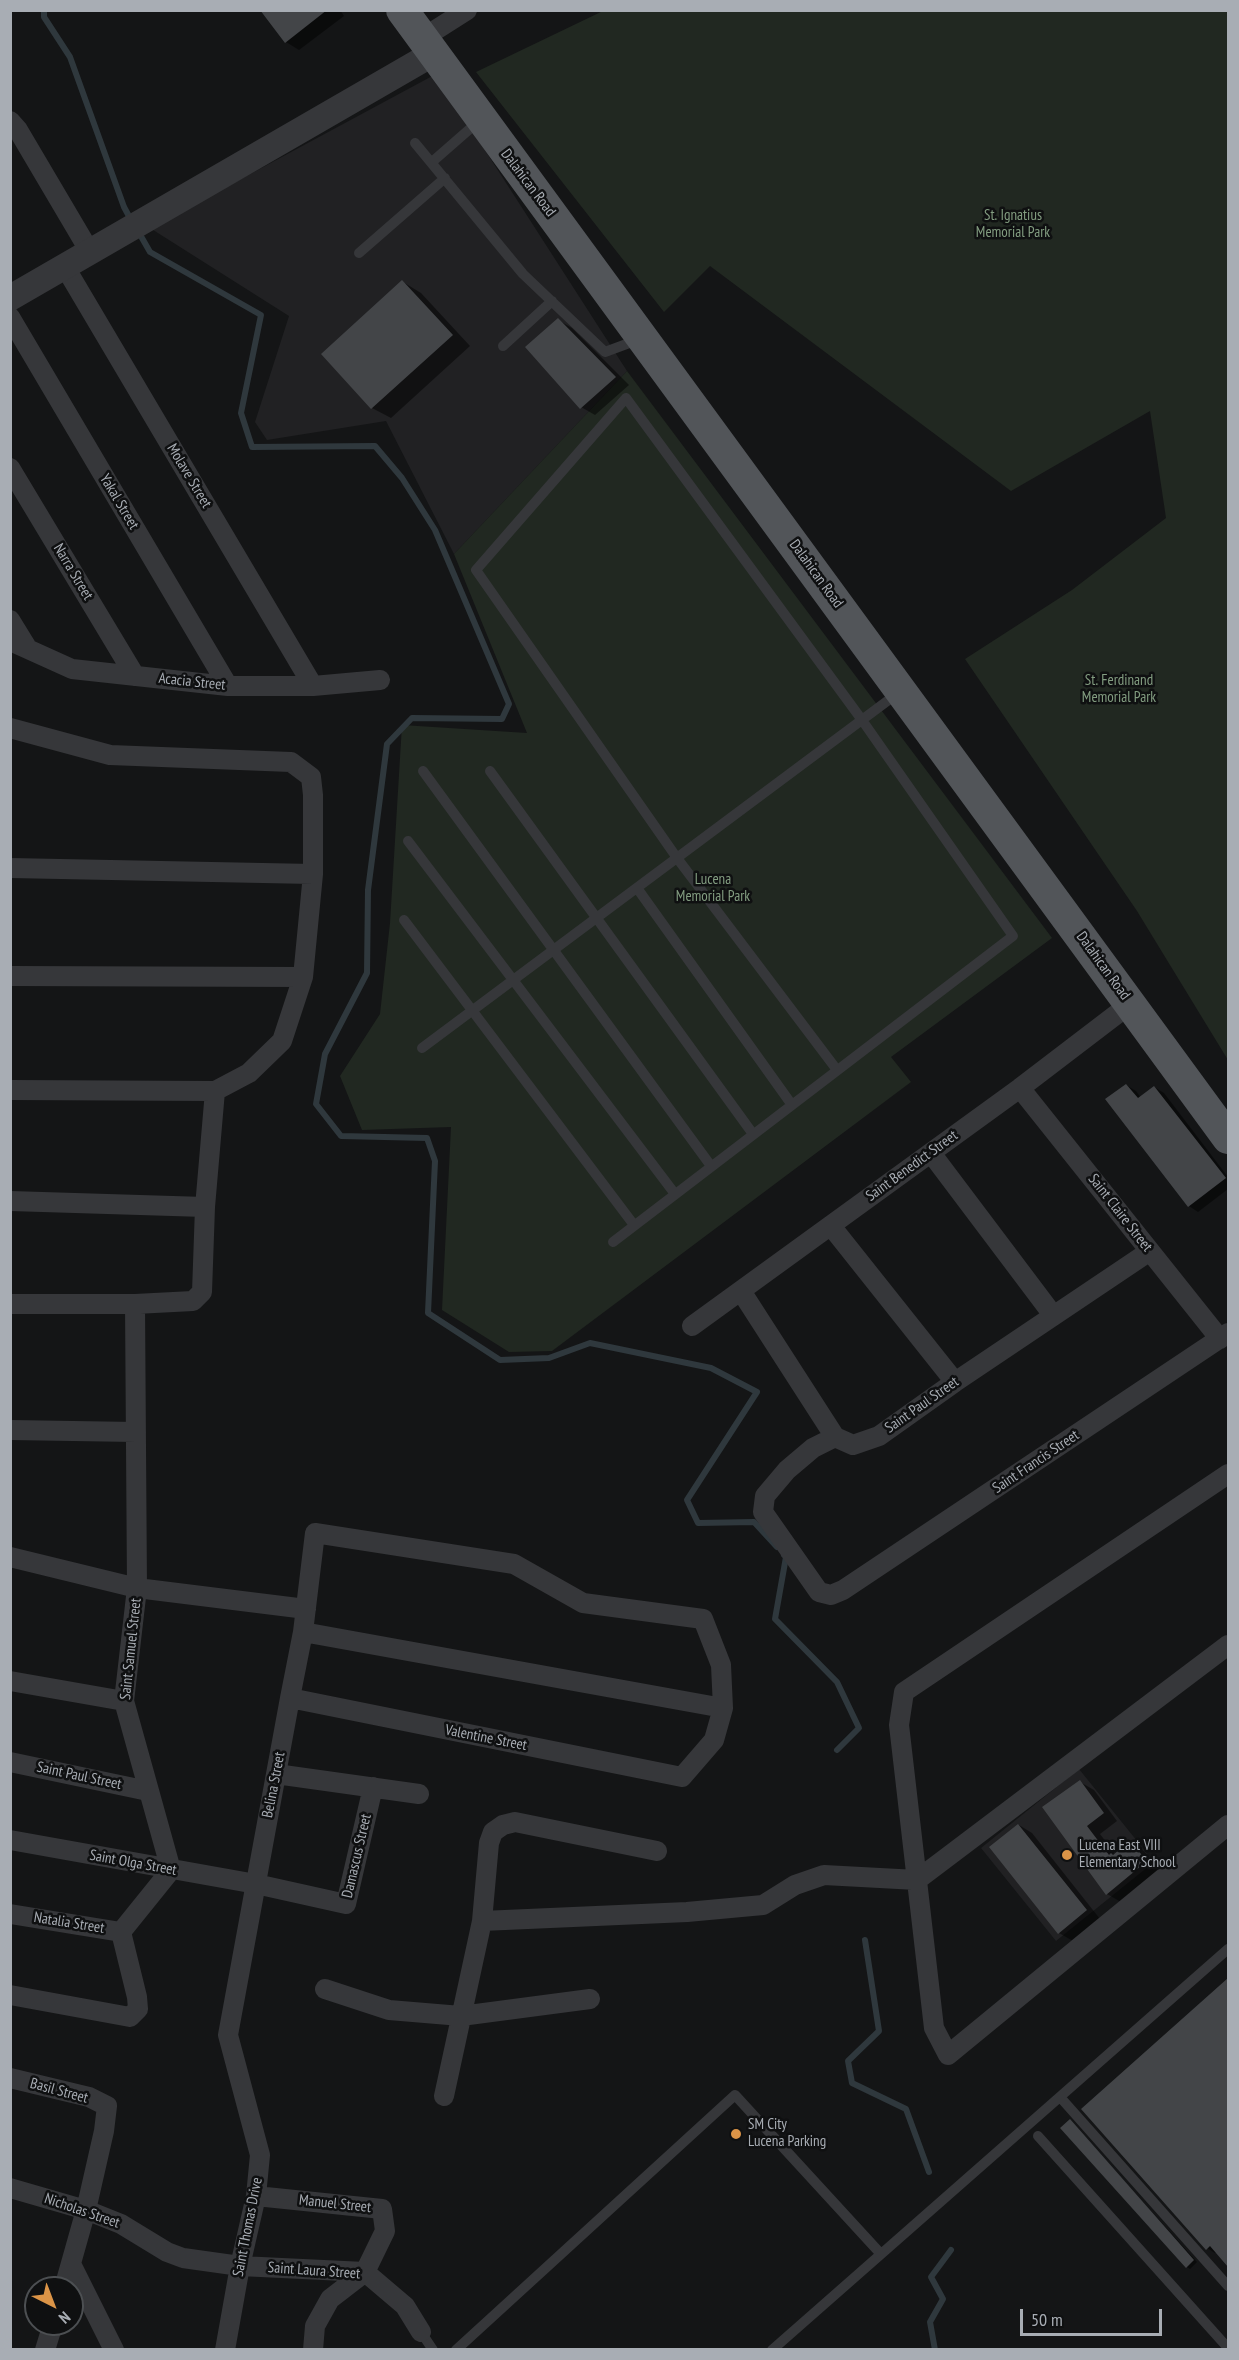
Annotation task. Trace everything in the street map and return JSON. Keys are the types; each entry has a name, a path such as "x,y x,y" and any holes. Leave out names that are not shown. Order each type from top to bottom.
{"main road":[{"name":"Dalahican Road","path":"402,10 901,690 1104,972 1228,1138"}],"street":[{"path":"12,298 154,215 428,45 467,10"},
{"path":"10,121 18,130 90,252"},
{"name":"Molave Street","path":"65,267 313,686"},
{"name":"Yakal Street","path":"12,298 228,686"},
{"name":"Narra Street","path":"10,468 135,676"},
{"path":"10,620 18,644"},
{"name":"Acacia Street","path":"18,644 72,669 228,686 313,686 380,680"},
{"path":"10,728 110,755 291,762 311,777 313,795 313,874 303,977 282,1041 249,1073 215,1091 10,1090"},
{"path":"10,868 313,874"},
{"path":"10,976 303,977"},
{"name":"Saint Benedict Street","path":"692,1326 1020,1088 1130,1004"},
{"name":"Saint Claire Street","path":"1020,1088 1149,1251 1224,1336"},
{"path":"10,1304 135,1304 193,1301 202,1292 205,1207 215,1091"},
{"path":"930,1153 1053,1315"},
{"path":"10,1201 205,1207"},
{"path":"831,1226 955,1382"},
{"name":"Saint Paul Street","path":"836,1437 853,1445 879,1436 1149,1251"},
{"path":"741,1291 836,1437"},
{"path":"135,1304 137,1588 306,1610"},
{"name":"Saint Francis Street","path":"836,1437 813,1448 787,1470 765,1496 763,1512 819,1592 831,1595 843,1590 1224,1336"},
{"path":"10,1430 136,1432"},
{"path":"1228,1474 904,1692 899,1725 934,2028 948,2055 1228,1825"},
{"name":"Belina Street","path":"228,2035 303,1632 315,1533 514,1564 583,1603 703,1619 721,1665 723,1708"},
{"name":"Saint Samuel Street","path":"10,1557 137,1588 124,1701 171,1870"},
{"path":"303,1632 723,1708"},
{"path":"482,1921 687,1912 762,1905 795,1885 824,1875 917,1880 1228,1645"},
{"path":"10,1681 124,1701"},
{"name":"Valentine Street","path":"290,1698 682,1777 714,1740 723,1708"},
{"name":"Saint Paul Street","path":"10,1762 148,1791"},
{"path":"276,1774 419,1794"},
{"name":"Damascus Street","path":"255,1884 346,1904 373,1787"},
{"path":"444,2097 482,1921 489,1842 493,1832 502,1825 515,1822 657,1851"},
{"name":"Saint Olga Street","path":"10,1840 255,1884"},
{"name":"Natalia Street","path":"10,1914 121,1932 171,1870"},
{"path":"10,1995 130,2017 138,2009 137,1997 121,1932"},
{"path":"325,1989 389,2010 461,2016 590,1999"},
{"name":"Saint Thomas Drive","path":"225,2349 256,2196 260,2155 228,2035"},
{"name":"Basil Street","path":"10,2078 89,2097 107,2106 104,2131 86,2210"},
{"name":"Nicholas Street","path":"10,2188 86,2210 121,2224 167,2252 183,2258"},
{"name":"Manuel Street","path":"256,2196 382,2209 385,2231 365,2272"},
{"path":"68,2276 86,2210"},
{"name":"Saint Laura Street","path":"183,2258 240,2266 365,2272 405,2306 421,2332"},
{"path":"71,2264 114,2349"},
{"path":"313,2349 315,2326 330,2299 365,2272"}],"lane":[{"path":"432,162 480,119"},
{"path":"415,143 506,255 605,352 643,338"},
{"path":"359,253 445,178"},
{"path":"503,346 552,302"},
{"path":"613,1242 711,1166 837,1071 1013,936 862,720 626,398 476,570 677,858 837,1071"},
{"path":"422,1048 901,690"},
{"path":"423,771 711,1166"},
{"path":"490,771 753,1134"},
{"path":"408,841 675,1194"},
{"path":"637,888 792,1105"},
{"path":"404,920 634,1226"},
{"path":"772,2349 880,2253 1033,2129 1060,2097 1228,1949"},
{"path":"456,2349 735,2095 880,2253"},
{"path":"1060,2097 1228,2286"},
{"path":"1033,2129 1228,2348"},
{"path":"421,2332 434,2349"}],"shaded area":[{"path":"436,74 627,371 454,554 386,421 267,440 255,422 289,316 150,228"},
{"name":"Lucena East VIII Elementary School","path":"1079,1769 1154,1862 1056,1941 981,1848"}],"green space":[{"name":"St. Ignatius Memorial Park","path":"605,10 1228,11 1228,1060 1137,911 965,659 1072,590 1166,518 1150,411 1011,491 710,266 664,312 476,72"},
{"name":"Lucena Memorial Park","path":"627,371 1052,938 891,1057 911,1082 552,1351 509,1352 442,1310 451,1127 362,1130 340,1076 380,1014 390,923 402,725 527,733 454,554"}],"building":[{"path":"260,10 327,10 285,43"},
{"path":"402,280 453,335 371,409 321,354"},
{"path":"558,318 616,377 580,409 525,347"},
{"path":"1126,1084 1138,1098 1154,1086 1226,1178 1188,1207 1105,1099"},
{"path":"1080,1780 1104,1813 1087,1826 1109,1855 1111,1853 1113,1855 1130,1841 1147,1861 1106,1895 1042,1807"},
{"path":"1018,1824 1087,1910 1058,1934 989,1847"},
{"path":"1228,1978 1228,2267 1210,2246 1206,2250 1081,2109"},
{"path":"1070,2119 1194,2260 1186,2268 1060,2128"}],"waterway":[{"path":"44,10 44,17 70,57 124,207 131,220"},
{"path":"138,231 150,252 261,315 241,413 252,447 375,446 402,478 435,530 509,704 502,719 412,718 387,744 368,890 367,973 325,1054 316,1104 341,1136 427,1138 435,1161 428,1313 500,1360 549,1358 590,1343 711,1368 757,1392 687,1500 698,1523 754,1522 777,1547"},
{"path":"784,1555 786,1557 775,1619 837,1682 859,1728 837,1750"},
{"path":"865,1940 879,2031 848,2061 852,2083 906,2109 929,2172"},
{"path":"935,2350 930,2322 943,2299 931,2277 951,2250"}],"place":[{"name":"Lucena East VIII Elementary School","path":"1067,1855"},
{"name":"SM City Lucena Parking","path":"736,2134"}],"park label":[{"name":"St. Ferdinand Memorial Park","path":"1119,690"}]}
